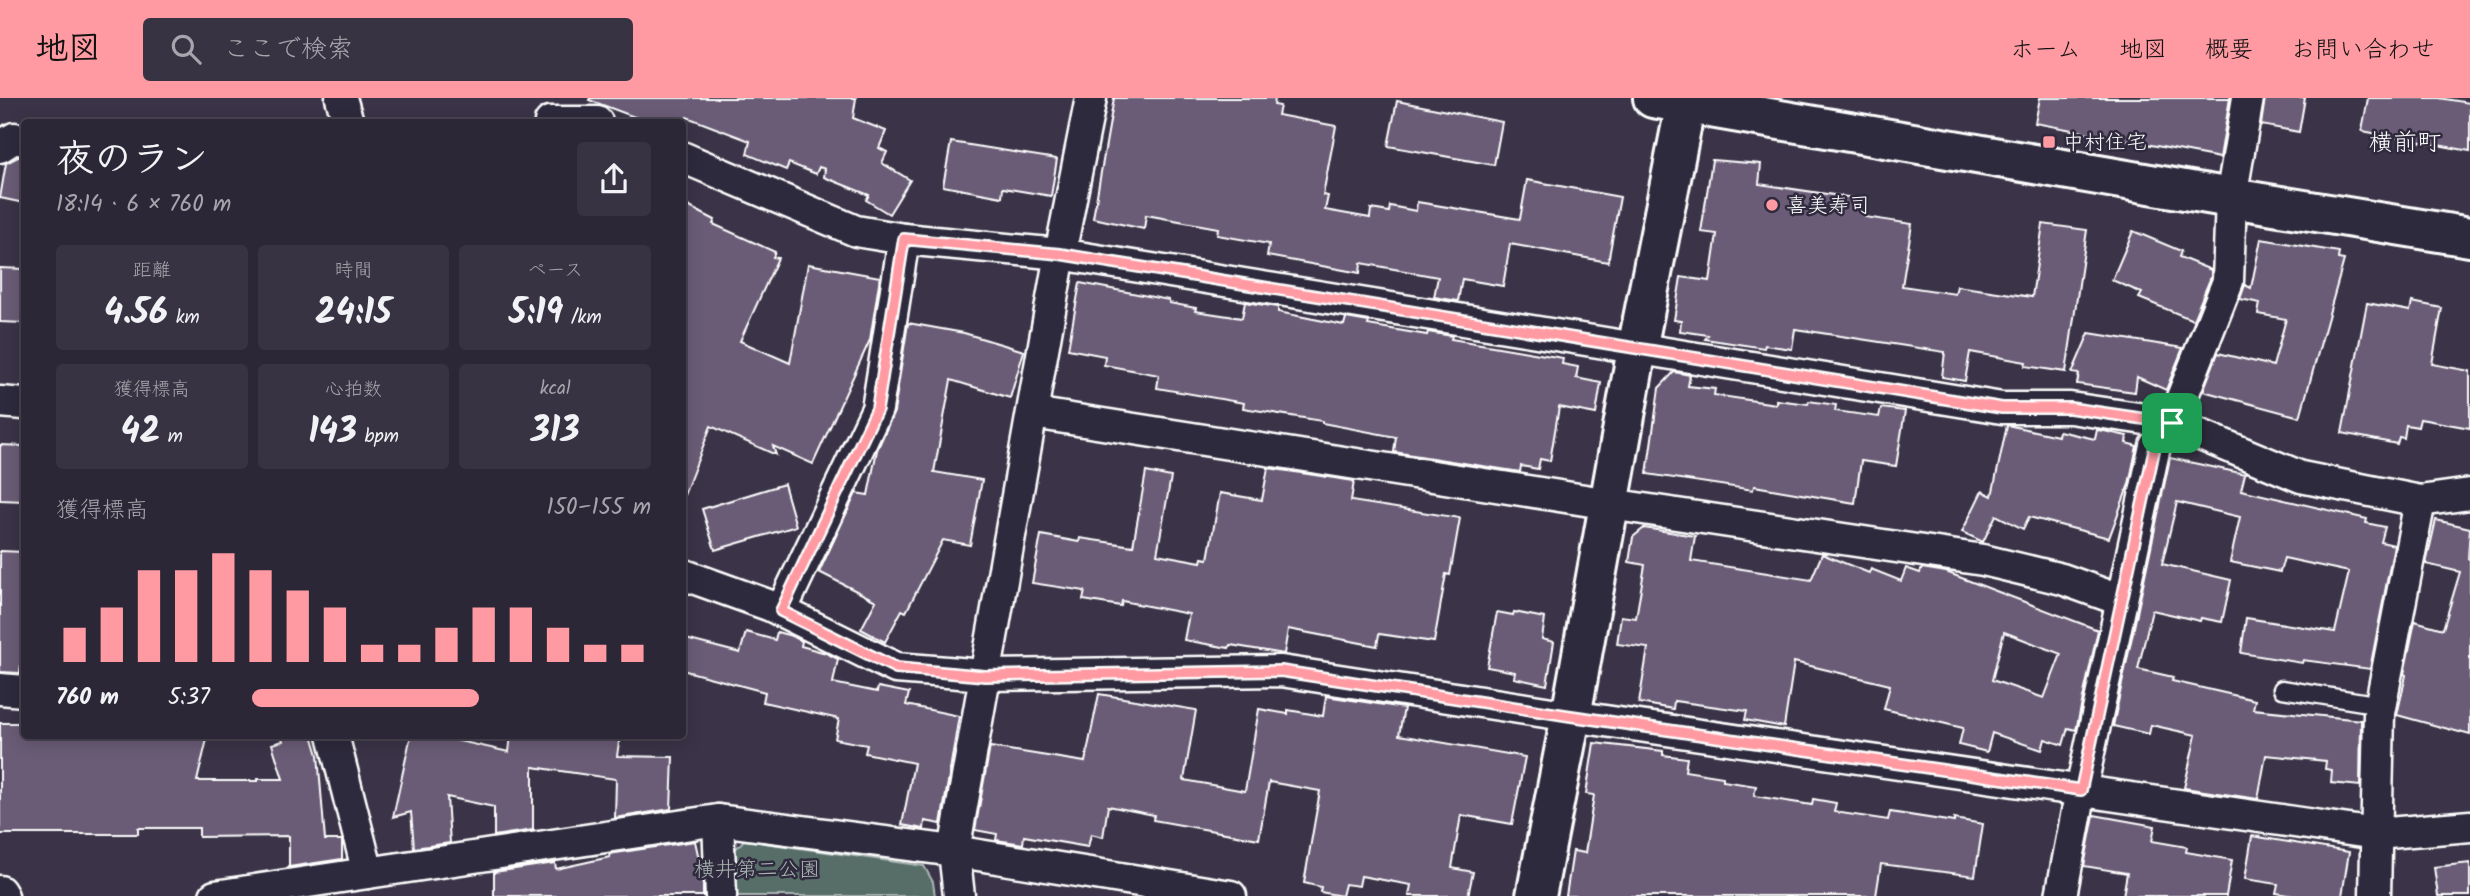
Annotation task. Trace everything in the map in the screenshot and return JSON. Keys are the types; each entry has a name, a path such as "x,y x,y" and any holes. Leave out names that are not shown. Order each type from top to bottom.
{"street":[{"path":"341,98 347,119"},
{"path":"596,119 598,98"},
{"path":"959,896 954,851 1060,254 1091,98"},
{"path":"2061,896 2120,600 2155,446 2172,423 2228,281 2231,198 2248,98"},
{"path":"1536,896 1637,349 1675,100 2231,198 2470,237"},
{"path":"0,147 14,138 21,139"},
{"path":"686,159 856,230 904,239 1060,254 2002,408 2070,408 2172,423 2301,477 2420,501 2470,494"},
{"path":"781,611 877,409 904,239"},
{"path":"0,401 21,404"},
{"path":"1033,412 1609,504 1983,560 2062,579 2120,600"},
{"path":"2375,896 2381,705 2420,501"},
{"path":"686,575 781,611 896,668 985,676 1281,671 2376,834 2470,826"},
{"path":"0,689 21,691"},
{"path":"335,739 368,873"},
{"path":"718,820 721,896"},
{"path":"215,896 718,820 954,851 1231,896"},
{"path":"0,891 4,896"}],"lane":[{"path":"2282,689 2381,705"}],"green space":[{"name":"横井第二公園","path":"744,840 924,866 933,882 935,896 731,896 729,856"}],"building":[{"path":"856,98 853,118 886,131 879,148 887,152 882,163 910,180 889,214 866,200 869,195 824,177 825,169 819,167 816,174 789,163 786,170 747,154 750,141 687,117 686,120 640,119 589,100"},
{"path":"1114,98 1275,98 1274,105 1280,106 1278,115 1336,126 1323,195 1328,196 1325,210 1370,218 1371,209 1389,212 1390,206 1416,211 1417,202 1520,219 1527,180 1620,197 1608,262 1510,244 1503,286 1462,279 1458,301 1434,297 1438,277 1361,263 1360,273 1267,256 1269,244 1217,235 1218,228 1146,215 1144,229 1093,218"},
{"path":"2040,98 2230,98 2220,158 2035,123"},
{"path":"2265,98 2305,98 2299,132 2261,125"},
{"path":"2368,98 2439,98 2470,103 2470,151 2362,131"},
{"path":"1397,101 1502,122 1494,165 1388,146"},
{"path":"951,142 1057,159 1051,196 1003,188 1002,197 943,186"},
{"path":"21,157 21,202 0,198 6,163"},
{"path":"1712,160 1761,164 1759,184 1868,200 1865,217 1912,224 1902,286 1955,294 1957,286 2032,297 2043,224 2087,230 2066,372 2025,366 2026,362 1970,352 1965,381 1942,377 1945,352 1795,329 1792,349 1765,345 1764,348 1705,339 1708,335 1680,331 1681,321 1674,320 1681,277 1710,281 1717,234 1701,232"},
{"path":"686,205 715,220 713,224 775,252 773,257 778,258 740,341 790,363 808,264 880,277 870,340 813,464 773,446 776,455 711,426 686,490"},
{"path":"2133,231 2181,251 2179,257 2211,270 2211,277 2193,320 2139,298 2142,293 2112,280"},
{"path":"2261,239 2339,252 2338,259 2344,260 2300,417 2203,391 2218,353 2273,366 2286,319 2258,314 2260,303 2240,299 2245,285 2251,288"},
{"path":"0,268 21,269 21,323 0,322"},
{"path":"1080,283 1169,300 1169,303 1196,308 1195,311 1242,318 1245,302 1278,307 1278,312 1344,325 1346,318 1369,322 1368,325 1427,335 1428,332 1452,336 1451,339 1563,358 1562,364 1578,367 1576,378 1601,383 1596,414 1559,407 1550,461 1540,459 1538,469 1521,466 1520,472 1394,452 1396,437 1243,408 1244,403 1157,388 1159,375 1104,365 1105,356 1068,349"},
{"path":"2412,302 2442,308 2432,364 2470,371 2470,428 2420,419 2418,427 2406,425 2404,438 2399,437 2397,444 2342,433 2367,303 2410,311"},
{"path":"908,323 964,333 1024,351 1010,398 951,380 934,472 982,480 970,545 943,540 906,612 902,610 885,642 861,629 876,601 819,572 856,493 868,495 877,450 894,412"},
{"path":"2089,333 2183,348 2166,390 2137,377 2135,392 2077,384 2079,374 2072,373"},
{"path":"1674,372 1690,375 1688,386 1715,389 1714,395 1776,404 1776,400 1808,404 1809,401 1836,405 1835,411 1879,417 1881,408 1905,411 1896,466 1861,461 1855,503 1754,486 1753,490 1647,474 1659,388"},
{"path":"2007,425 2058,436 2059,431 2095,439 2097,430 2104,431 2127,436 2126,443 2137,446 2129,484 2109,538 2029,517 2023,529 1996,515 1983,542 1962,532 1982,491 1992,496"},
{"path":"0,445 21,446 21,501 0,500"},
{"path":"2170,458 2245,474 2241,490 2367,519 2366,523 2385,527 2381,542 2394,545 2370,669 2303,660 2302,663 2241,653 2246,618 2335,632 2349,572 2284,558 2280,572 2230,562 2240,517 2177,502 2162,564 2231,580 2222,622 2201,618 2200,621 2152,610 2138,669 2173,677 2172,681 2255,700 2253,709 2361,720 2360,786 2331,783 2332,770 2325,769 2326,761 2266,755 2258,799 2184,788 2196,735 2151,725 2149,734 2113,726"},
{"path":"1268,468 1354,481 1351,501 1460,518 1450,575 1446,574 1434,642 1379,634 1377,646 1288,629 1284,654 1230,645 1229,648 1184,640 1189,614 1122,601 1121,606 1083,600 1085,591 1032,583 1041,535 1079,542 1080,538 1133,546 1146,472 1171,477 1157,554 1201,562 1202,558 1208,559 1220,493 1262,500"},
{"path":"784,484 796,526 715,550 702,509"},
{"path":"2436,520 2470,528 2470,735 2397,715 2415,621 2443,629 2460,572 2426,564"},
{"path":"1644,528 1695,536 1691,561 1811,580 1822,554 1869,573 1871,569 1901,581 1906,568 1920,573 1922,568 1946,572 2098,630 2076,730 2068,728 2063,745 2045,739 2042,750 1992,733 1987,752 1959,745 1963,728 1884,709 1890,685 1794,662 1784,727 1745,720 1747,711 1674,701 1673,709 1639,703 1648,648 1617,644 1621,616 1636,618 1645,565 1629,562 1633,537","holes":["2004,632 2061,654 2044,698 1992,680"]},
{"path":"0,551 21,552 20,673 0,672"},
{"path":"1497,612 1513,615 1514,612 1545,618 1542,639 1554,642 1547,685 1514,678 1515,672 1487,667"},
{"path":"746,632 775,640 777,632 792,636 802,641 801,646 838,659 833,683 877,692 878,687 909,693 906,705 959,716 941,824 925,821 924,829 902,825 914,763 865,753 867,745 835,739 839,719 763,702 765,692 686,671 686,639 740,653"},
{"path":"1099,694 1196,710 1184,780 1245,791 1259,709 1288,714 1288,710 1323,716 1326,696 1404,708 1399,735 1525,757 1512,824 1461,815 1452,868 1473,872 1468,896 1409,896 1411,885 1361,876 1359,886 1345,884 1342,896 1320,892 1321,887 1304,883 1320,791 1269,782 1259,839 1153,820 1154,815 1108,806 1103,837 1091,834 1088,847 1024,836 1023,844 996,840 997,834 975,830 990,747 1085,762"},
{"path":"0,723 21,723 21,739 207,739 197,781 283,779 272,744 282,739 313,739 318,755 325,840 342,840 342,859 289,867 289,836 199,837 199,828 138,828 138,834 0,834"},
{"path":"410,739 450,739 509,752 511,739 619,739 617,756 673,757 671,809 615,818 616,779 533,767 533,830 494,836 494,807 447,797 450,843 414,848 411,812 393,817"},
{"path":"1594,743 1663,751 1663,755 1687,758 1685,771 1756,786 1754,796 1812,805 1813,799 1836,803 1834,812 1888,820 1890,812 1983,824 1975,876 1881,864 1876,896 1566,896 1573,851 1585,853 1594,795 1586,794"},
{"path":"2094,815 2155,826 2152,841 2187,847 2186,852 2232,860 2226,896 2123,896 2127,873 2084,866"},
{"path":"2252,836 2349,852 2342,896 2294,896 2276,893 2278,884 2245,879"},
{"path":"695,841 703,877 703,896 494,896 494,872 555,863 556,869 610,857 609,854"},
{"path":"2470,863 2470,896 2438,896 2434,867"}],"place":[{"name":"中村住宅","path":"2049,142"},
{"name":"喜美寿司","path":"1772,205"}],"district":[{"name":"横前町","path":"2405,142"}],"route":[{"path":"904,239 1060,254 2002,408 2070,408 2172,423 2155,446 2081,790 1281,671 985,676 896,668 781,611 877,409 904,239"}]}
